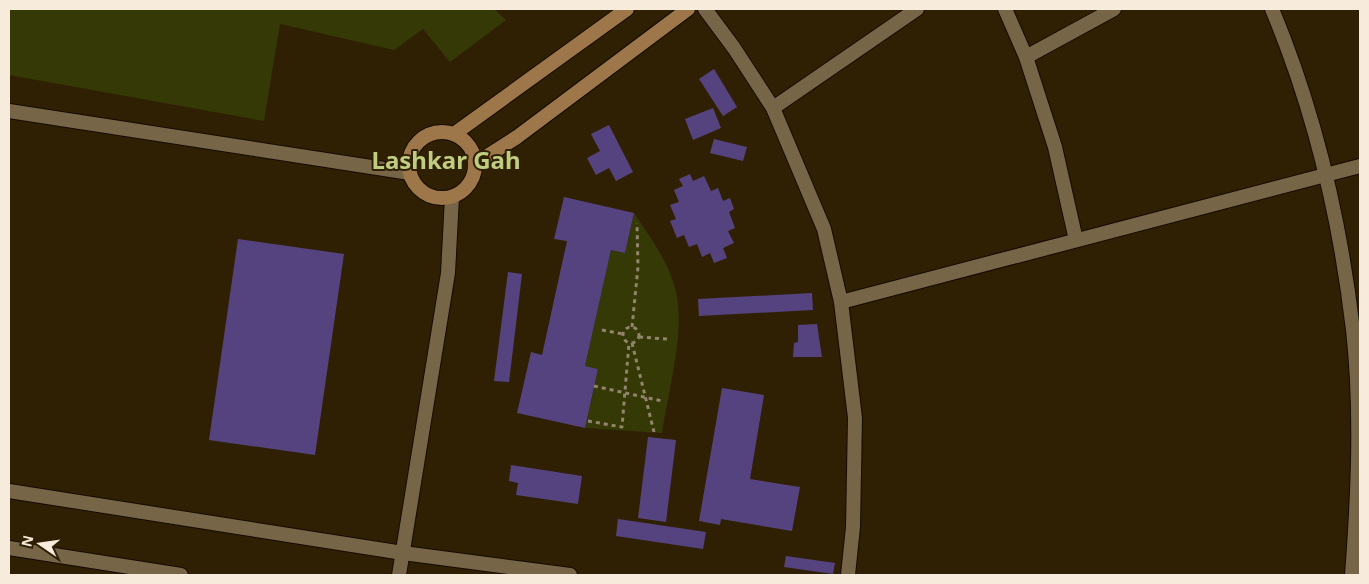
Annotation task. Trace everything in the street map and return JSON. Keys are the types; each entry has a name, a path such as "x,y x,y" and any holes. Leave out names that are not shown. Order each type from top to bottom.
{"main road":[{"path":"454,134 627,9"},
{"path":"475,164 517,137 688,9"},
{"path":"438,132 454,134 469,146 475,164 471,182 463,191 452,197 440,198 428,196 414,184 410,173 410,154 421,140 438,132"}],"street":[{"path":"705,9 734,48 773,108 824,229 841,302 855,418 853,527 848,575"},
{"path":"773,108 917,9"},
{"path":"1005,9 1026,58 1055,147 1076,240"},
{"path":"1026,58 1114,9"},
{"path":"1272,9 1312,119 1327,175 1353,331 1358,426 1356,523 1352,575"},
{"path":"9,111 410,173"},
{"path":"841,302 1360,166"},
{"path":"399,575 448,273 452,197"},
{"path":"9,492 403,553 570,575"},
{"path":"9,548 181,575"}],"path":[{"path":"632,327 638,267 637,223"},
{"path":"631,343 624,341 623,334 626,328 632,327 638,331 639,336"},
{"path":"602,330 623,334"},
{"path":"588,421 622,427 631,343 639,336 667,340"},
{"path":"631,343 654,432"},
{"path":"594,386 662,401"}],"green space":[{"path":"9,9 494,9 506,20 450,62 423,29 394,50 280,24 264,121 9,75"},
{"path":"634,213 654,243 671,275 679,312 677,347 662,433 585,428 598,369 585,366 611,250 625,253"}],"building":[{"path":"714,69 737,107 723,116 699,79"},
{"path":"713,108 721,128 693,140 685,119"},
{"path":"609,125 633,172 616,181 609,168 596,175 587,158 600,151 591,134"},
{"path":"714,139 747,147 743,161 710,153"},
{"path":"690,174 693,181 704,176 711,191 718,188 723,201 730,198 734,209 729,212 735,228 728,231 734,243 723,248 727,258 714,263 710,253 702,257 697,244 689,247 684,235 677,238 670,221 676,219 670,205 679,202 674,190 683,186 679,179"},
{"path":"564,197 634,213 625,253 611,250 585,366 598,369 585,428 517,413 531,352 542,355 567,241 554,239"},
{"path":"238,239 344,254 315,455 209,440"},
{"path":"508,272 522,274 509,382 494,381"},
{"path":"812,293 813,310 699,316 698,299"},
{"path":"817,324 822,357 793,357 794,343 798,342 798,325"},
{"path":"722,388 764,395 750,479 800,487 792,531 721,519 720,525 699,521"},
{"path":"648,437 676,440 666,522 638,518"},
{"path":"511,465 582,476 578,504 516,495 518,483 509,481"},
{"path":"618,519 706,532 703,549 616,536"},
{"path":"786,556 835,563 833,574 784,567"}],"district":[{"name":"Lashkar Gah","path":"446,161"}]}
